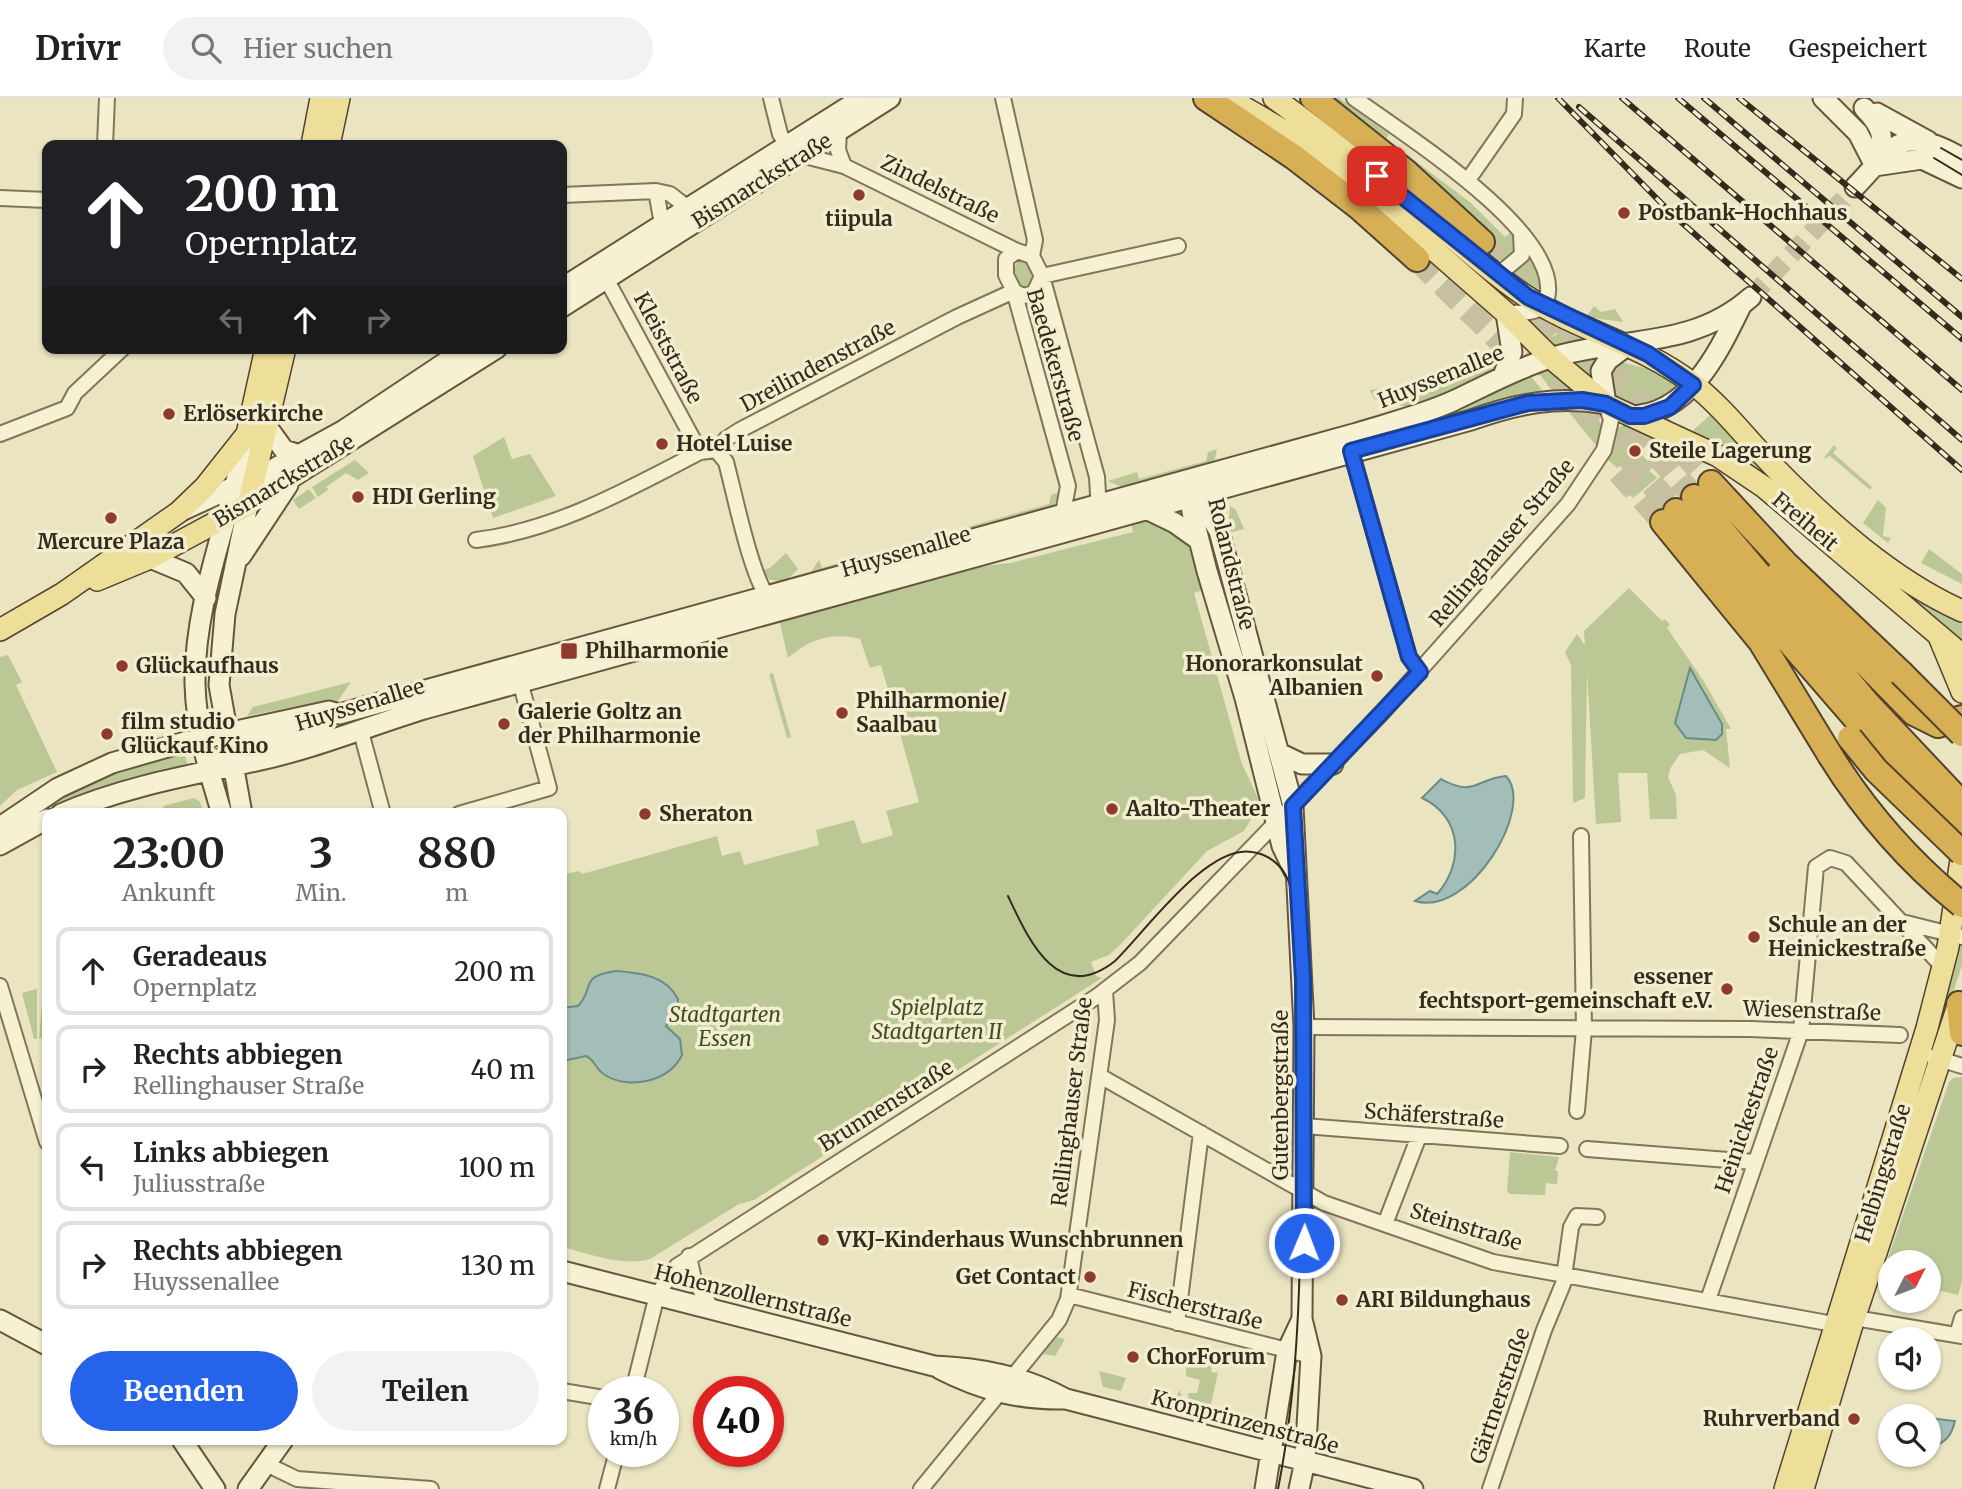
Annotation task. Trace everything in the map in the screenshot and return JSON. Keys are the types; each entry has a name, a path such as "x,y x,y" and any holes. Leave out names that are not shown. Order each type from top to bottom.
{"highway":[{"path":"1206,98 1294,158 1360,208 1417,259"},
{"path":"1313,98 1398,165 1482,242"},
{"path":"1690,505 1775,628 1810,689 1858,720 1962,804"},
{"path":"1690,505 1769,547 1962,734"},
{"path":"1690,505 1744,538 1914,713 1938,725 1962,718"},
{"path":"1690,505 1858,720 1922,792 1962,830"},
{"path":"1690,505 1761,642 1830,755 1867,809 1903,852 1962,905"},
{"path":"1858,720 1875,769 1962,853"},
{"path":"1960,999 1962,1033"}],"main road":[{"path":"313,140 321,98"},
{"path":"331,140 339,98"},
{"name":"Freiheit","path":"1228,98 1281,129 1343,173 1506,313 1551,358 1606,404 1718,456 1764,486 1962,655"},
{"name":"Freiheit","path":"1274,98 1357,159 1498,275 1543,306 1629,344 1665,364 1693,385 1824,514 1899,574 1962,611"},
{"path":"179,512 205,488 247,434 265,354"},
{"path":"242,496 255,478 284,354"},
{"name":"Bismarckstraße","path":"62,594 150,558 228,516 242,496"},
{"name":"Bismarckstraße","path":"0,630 62,594 179,512"},
{"path":"1939,637 1962,692"},
{"name":"Helbingstraße","path":"1803,1489 1919,1053 1956,937 1962,853"},
{"name":"Helbingstraße","path":"1785,1489 1847,1323 1960,999"}],"street":[{"path":"105,140 107,98"},
{"path":"771,98 778,130 794,150"},
{"name":"Bismarckstraße","path":"567,286 602,272 794,150 862,98"},
{"name":"Bismarckstraße","path":"567,303 662,224 794,150 839,132 890,98"},
{"name":"Baedekerstraße","path":"1003,98 1035,240 1032,256 1042,276 1093,460 1099,512"},
{"path":"1354,98 1468,180 1520,232 1545,270 1549,290 1543,306 1529,313 1506,313 1512,352 1503,376"},
{"path":"1468,180 1514,114 1515,98"},
{"path":"1822,98 1858,133 1875,166"},
{"path":"1875,166 1883,144 1871,110 1962,158"},
{"path":"839,132 838,150 844,166"},
{"path":"1855,187 1892,146 1919,139 1929,141"},
{"name":"Zindelstraße","path":"794,150 844,166 1017,251"},
{"path":"1875,166 1922,159 1962,178"},
{"path":"567,195 656,191 670,194 688,208"},
{"path":"656,191 662,224"},
{"path":"0,198 42,200"},
{"path":"1498,275 1522,255 1520,232"},
{"name":"Dreilindenstraße","path":"716,450 740,430 957,317 1014,292 1023,296 1034,293 1042,276 1178,246"},
{"path":"1017,251 1032,256"},
{"name":"Baedekerstraße","path":"1017,251 1010,255 1005,264 1068,486 1063,513"},
{"name":"Kleiststraße","path":"602,272 699,452"},
{"name":"Huyssenallee","path":"220,749 257,761 764,595 1063,513 1148,510 1193,491 1451,402 1503,376 1551,358 1660,341 1697,329 1746,301 1693,385"},
{"path":"1606,404 1601,371 1608,360 1629,344"},
{"path":"0,434 67,408 75,393 117,354"},
{"name":"Bismarckstraße","path":"255,478 344,430 458,354"},
{"name":"Bismarckstraße","path":"179,512 242,496 293,478 488,354"},
{"path":"1630,416 1658,413 1681,398 1693,385"},
{"name":"Huyssenallee","path":"220,749 243,746 334,723 340,714 518,675 782,611 1099,512 1193,491 1231,486 1528,403 1582,400 1606,404"},
{"name":"Rellinghauser Straße","path":"921,1489 1059,1320 1069,1296 1107,1020 1105,991 1140,963 1293,806 1420,672 1509,571 1588,476 1610,432 1611,419 1606,404"},
{"path":"268,428 284,450 300,455"},
{"path":"222,808 220,655 234,566 247,434"},
{"path":"476,540 505,536 594,507 699,452 716,450 726,462 764,595 782,611"},
{"path":"1351,451 1409,657 1420,672"},
{"path":"234,566 293,478"},
{"path":"1219,531 1231,486"},
{"name":"Rolandstraße","path":"1193,491 1219,531 1293,806"},
{"name":"Rolandstraße","path":"1193,491 1199,540 1207,571 1267,779 1282,846 1295,872"},
{"path":"1148,510 1175,523 1199,540"},
{"path":"228,516 198,637 195,683 240,808"},
{"path":"150,558 186,573 206,598"},
{"path":"1207,571 1230,574"},
{"path":"479,808 549,788 518,675"},
{"name":"Huyssenallee","path":"220,749 239,724 330,706 340,714"},
{"path":"360,728 381,808"},
{"path":"76,808 220,749"},
{"path":"0,827 71,781 144,752 220,749"},
{"path":"1281,754 1302,764 1333,764"},
{"name":"Gutenbergstraße","path":"1293,806 1304,1027 1302,1319 1311,1356 1305,1461 1299,1489"},
{"path":"0,845 42,823"},
{"path":"1577,1111 1584,1029 1581,836"},
{"name":"Heinickestraße","path":"1708,1300 1801,1031 1816,867 1830,858 1843,861 1900,921"},
{"path":"1900,921 1956,937"},
{"path":"1900,921 1944,968"},
{"path":"0,986 42,1125"},
{"name":"Brunnenstraße","path":"637,1376 657,1295 669,1274 690,1256 1105,991"},
{"name":"Wiesenstraße","path":"1304,1027 1801,1031 1900,1035"},
{"path":"1919,1053 1962,1066"},
{"name":"Steinstraße","path":"1100,1076 1325,1203 1493,1262 1847,1323 1959,1335"},
{"name":"Schäferstraße","path":"1304,1126 1560,1146"},
{"path":"1177,1323 1201,1133"},
{"path":"1385,1224 1419,1136"},
{"path":"1587,1149 1755,1162"},
{"name":"Gärtnerstraße","path":"1490,1489 1565,1274 1574,1219 1584,1215 1597,1217"},
{"path":"690,1256 694,1280 713,1310"},
{"name":"Hohenzollernstraße","path":"567,1272 934,1366 976,1368 1011,1377"},
{"name":"Fischerstraße","path":"1069,1296 1311,1356"},
{"path":"1959,1335 1962,1318"},
{"name":"Gutenbergstraße","path":"1265,1489 1287,1351 1302,1319"},
{"path":"0,1320 42,1342"},
{"name":"Hohenzollernstraße","path":"934,1366 972,1385 998,1392"},
{"name":"Kronprinzenstraße","path":"1011,1377 1038,1384 1066,1399 1412,1489"},
{"path":"567,1392 588,1395"},
{"name":"Kronprinzenstraße","path":"998,1392 1027,1400 1066,1399"},
{"path":"185,1445 215,1489"},
{"path":"248,1489 279,1445"},
{"path":"266,1464 297,1479 431,1489"},
{"path":"607,1489 613,1467"}],"green space":[{"path":"1330,98 1339,98 1389,134 1386,139 1471,203 1505,237 1512,231 1516,251 1514,254 1505,260 1491,260"},
{"path":"1530,253 1538,263 1541,293 1510,276 1523,267"},
{"path":"1018,261 1026,261 1035,277 1033,285 1027,288 1019,284 1014,269"},
{"path":"1594,306 1601,312 1615,309 1623,322 1586,317"},
{"path":"1544,314 1559,321 1539,333 1527,319"},
{"path":"1571,326 1593,338 1557,350 1547,340"},
{"path":"1600,357 1593,379 1572,361"},
{"path":"1621,362 1657,371 1675,384 1676,391 1661,402 1652,404 1635,403 1619,396 1611,390 1609,368"},
{"path":"1499,363 1494,371 1425,404 1408,407 1374,399 1370,390 1394,387 1396,393"},
{"path":"1547,368 1571,390 1551,389 1537,371"},
{"path":"1529,374 1542,390 1519,394 1470,412 1329,452"},
{"path":"1568,411 1588,414 1598,419 1601,429 1598,448"},
{"path":"1710,415 1771,475 1765,479 1688,435"},
{"path":"1624,425 1653,437 1634,458 1631,456 1617,468 1606,458 1617,428"},
{"path":"504,437 512,459 530,454 556,496 493,518 473,456"},
{"path":"1834,445 1837,448 1833,453 1872,487 1870,490 1830,456 1823,459"},
{"path":"1217,449 1214,463 1124,488 1108,481 1137,472 1139,479 1206,461 1208,452"},
{"path":"1672,449 1679,456 1664,469 1657,462"},
{"path":"355,460 369,473 358,480 346,473 326,487 329,489 318,497 312,487"},
{"path":"1648,469 1657,478 1633,498 1624,490"},
{"path":"309,489 316,498 299,509 293,500"},
{"path":"1058,493 1054,507 809,575 819,560 822,568 1049,504 1051,495"},
{"path":"1878,500 1886,508 1883,536 1891,538 1888,543 1863,523"},
{"path":"1230,506 1236,510 1244,529 1228,533"},
{"name":"Stadtgarten Essen","path":"1143,519 1154,520 1191,543 1206,589 1194,593 1242,764 1258,798 1258,807 1244,831 1207,851 1120,945 1109,955 1091,962 1096,976 1102,978 754,1200 739,1204 650,1259 617,1261 567,1248 567,874 579,871 582,874 717,836 722,856 740,851 744,865 819,845 816,830 854,820 862,844 893,835 886,811 919,802 881,665 870,668 860,639 840,636 813,642 788,658 779,619 967,568 1010,563 1133,532 1131,523"},
{"path":"1929,549 1962,574 1962,584 1921,563"},
{"path":"786,553 798,569 786,581 770,580 761,570 770,568"},
{"path":"1885,580 1962,618 1962,647"},
{"path":"1629,588 1662,621 1665,619 1670,625 1667,628 1703,680 1731,729 1726,729 1730,768 1703,750 1680,754 1668,777 1676,795 1677,819 1650,819 1647,773 1618,773 1621,822 1596,824 1587,673 1585,798 1573,803 1571,665 1565,652 1577,634 1585,645 1584,631"},
{"path":"8,655 22,682 16,685 57,772 17,790 0,806 0,657"},
{"path":"773,673 791,737 787,738 769,674"},
{"path":"351,682 335,705 322,701 247,716 253,707"},
{"path":"183,748 188,766 56,808 42,808 42,815 0,835 80,783"},
{"path":"194,798 200,802 202,808 164,808"},
{"path":"1962,945 1962,965 1938,1040 1935,1038 1958,946"},
{"path":"37,989 37,1039 34,1039 22,993"},
{"path":"42,1005 42,1038 39,1039"},
{"path":"1962,1077 1962,1281 1958,1295 1941,1291 1941,1250 1891,1250 1949,1082 1953,1078"},
{"path":"1510,1152 1559,1157 1555,1171 1558,1171 1557,1184 1546,1183 1545,1195 1510,1194 1507,1191"},
{"path":"1057,1337 1065,1339 1055,1356 1043,1354"},
{"path":"1186,1360 1212,1365 1211,1372 1218,1373 1209,1412 1162,1402 1170,1395 1175,1398 1180,1390 1183,1402 1189,1401 1188,1393 1197,1393 1200,1380 1186,1376"},
{"path":"1099,1371 1126,1378 1121,1391 1103,1387"}],"water":[{"path":"1690,668 1722,724 1722,734 1716,740 1686,738 1675,723"},
{"path":"1506,776 1513,791 1512,811 1505,834 1492,857 1475,877 1456,893 1436,902 1415,901 1430,891 1437,894 1452,869 1455,855 1452,829 1436,806 1422,798 1441,779 1461,787 1469,787"},
{"path":"616,971 643,974 659,980 673,991 678,999 678,1006 666,1026 680,1039 682,1055 668,1072 648,1081 625,1082 605,1075 586,1056 567,1060 567,1007 578,1006 592,980 604,973"},
{"path":"1941,1419 1955,1421 1947,1438 1941,1443"}],"tunnel":[{"path":"1751,297 1855,187"},
{"path":"1482,242 1595,355 1711,483"},
{"path":"1417,259 1523,364"},
{"path":"1510,294 1580,367 1694,497"},
{"path":"1532,350 1676,511"},
{"path":"1619,472 1663,522"}],"tram line":[{"path":"1941,148 1962,160"},
{"path":"1934,158 1962,175"},
{"path":"1008,896 1035,947 1047,962 1061,972 1077,976 1095,973 1115,961 1178,892 1216,861 1234,853 1258,853 1278,865 1288,880 1295,916 1300,1035 1301,1235 1293,1381 1278,1489"}],"railway":[{"path":"1558,98 1672,214 1962,470"},
{"path":"1622,98 1962,390"},
{"path":"1678,98 1962,339"},
{"path":"1704,98 1962,317"},
{"path":"1739,98 1962,279"},
{"path":"1579,107 1962,440"}],"place":[{"name":"tiipula","path":"859,195"},
{"name":"Postbank-Hochhaus","path":"1624,213"},
{"name":"Erlöserkirche","path":"169,414"},
{"name":"Hotel Luise","path":"662,444"},
{"name":"Steile Lagerung","path":"1635,451"},
{"name":"HDI Gerling","path":"358,497"},
{"name":"Mercure Plaza","path":"111,518"},
{"name":"Philharmonie","path":"569,651"},
{"name":"Glückaufhaus","path":"122,666"},
{"name":"Honorarkonsulat Albanien","path":"1377,676"},
{"name":"Philharmonie/ Saalbau","path":"842,713"},
{"name":"Galerie Goltz an der Philharmonie","path":"504,724"},
{"name":"film studio Glückauf Kino","path":"107,734"},
{"name":"Aalto-Theater","path":"1112,809"},
{"name":"Sheraton","path":"645,814"},
{"name":"Schule an der Heinickestraße","path":"1754,937"},
{"name":"essener fechtsport-gemeinschaft e.V.","path":"1727,989"},
{"name":"VKJ-Kinderhaus Wunschbrunnen","path":"823,1240"},
{"name":"Get Contact","path":"1090,1277"},
{"name":"ARI Bildunghaus","path":"1342,1300"},
{"name":"ChorForum","path":"1133,1357"},
{"name":"Ruhrverband","path":"1854,1419"}],"route":[{"path":"1304,1243 1303,980 1293,806 1420,672 1409,657 1351,451 1528,403 1582,400 1606,404 1630,416 1644,416 1670,407 1693,385 1648,354 1528,297 1377,176"}],"park label":[{"name":"Spielplatz Stadtgarten II","path":"937,1020"}]}
